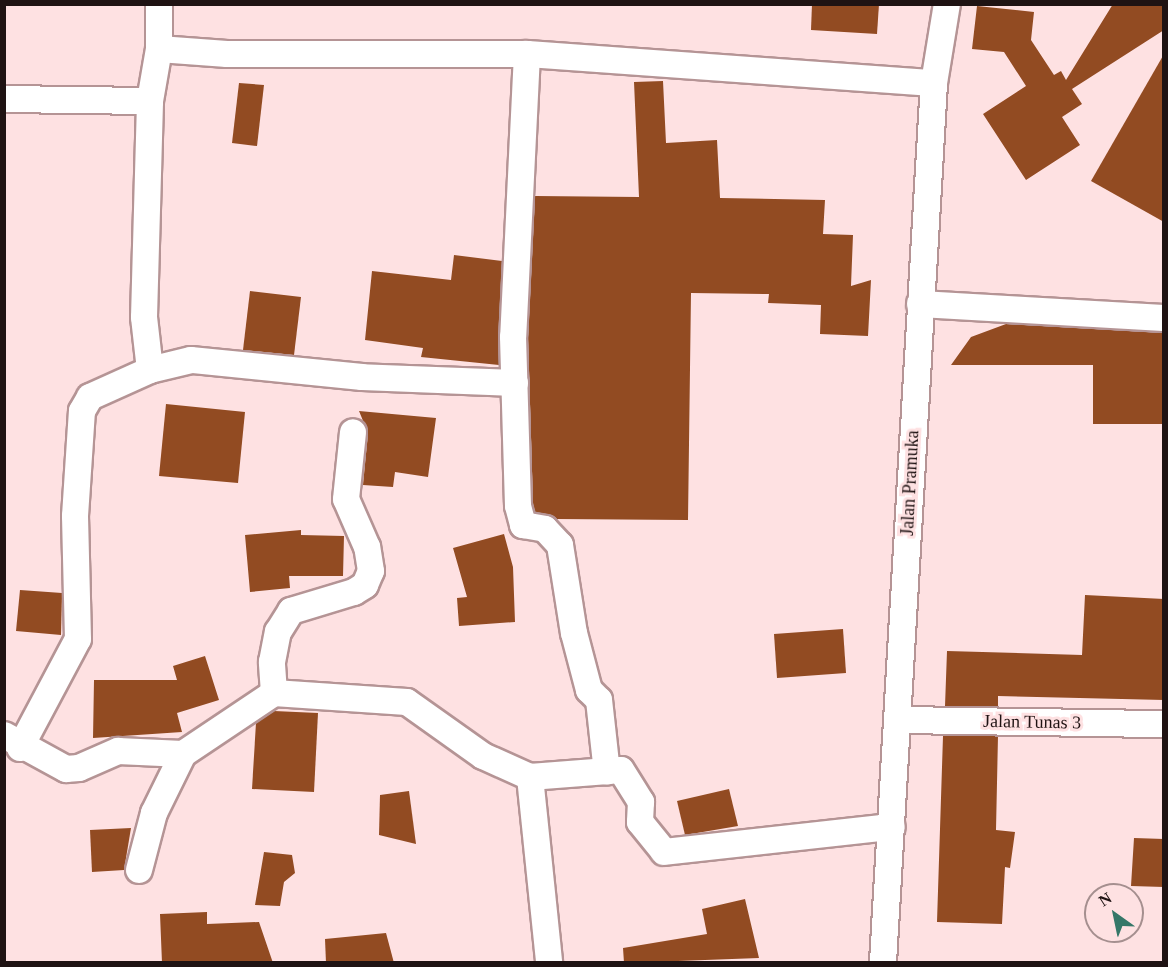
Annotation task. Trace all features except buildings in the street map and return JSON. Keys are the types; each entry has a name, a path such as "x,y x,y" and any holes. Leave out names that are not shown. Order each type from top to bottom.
{"street":[{"path":"150,370 144,317 150,101 159,49 159,4"},
{"name":"Jalan Pramuka","path":"884,963 901,720 920,304 934,83 947,4"},
{"path":"159,49 227,54 527,54 934,83"},
{"path":"527,54 515,383 520,520 545,529 560,545 574,633 589,690 599,700 607,772"},
{"path":"4,99 150,101"},
{"path":"920,304 1164,318"},
{"path":"183,754 132,749 66,769 12,741 78,639 75,516 82,411 90,397 150,370 191,360 362,377 515,383"},
{"path":"274,693 272,662 278,632 291,611 311,601 354,592 365,585 371,571 367,547 346,499 353,432"},
{"path":"139,870 154,813 183,754 274,693 407,702 483,756 530,777 621,771 641,802 640,822 664,852 892,827"},
{"name":"Jalan Tunas 3","path":"901,720 1164,724"},
{"path":"530,777 549,963"}]}
